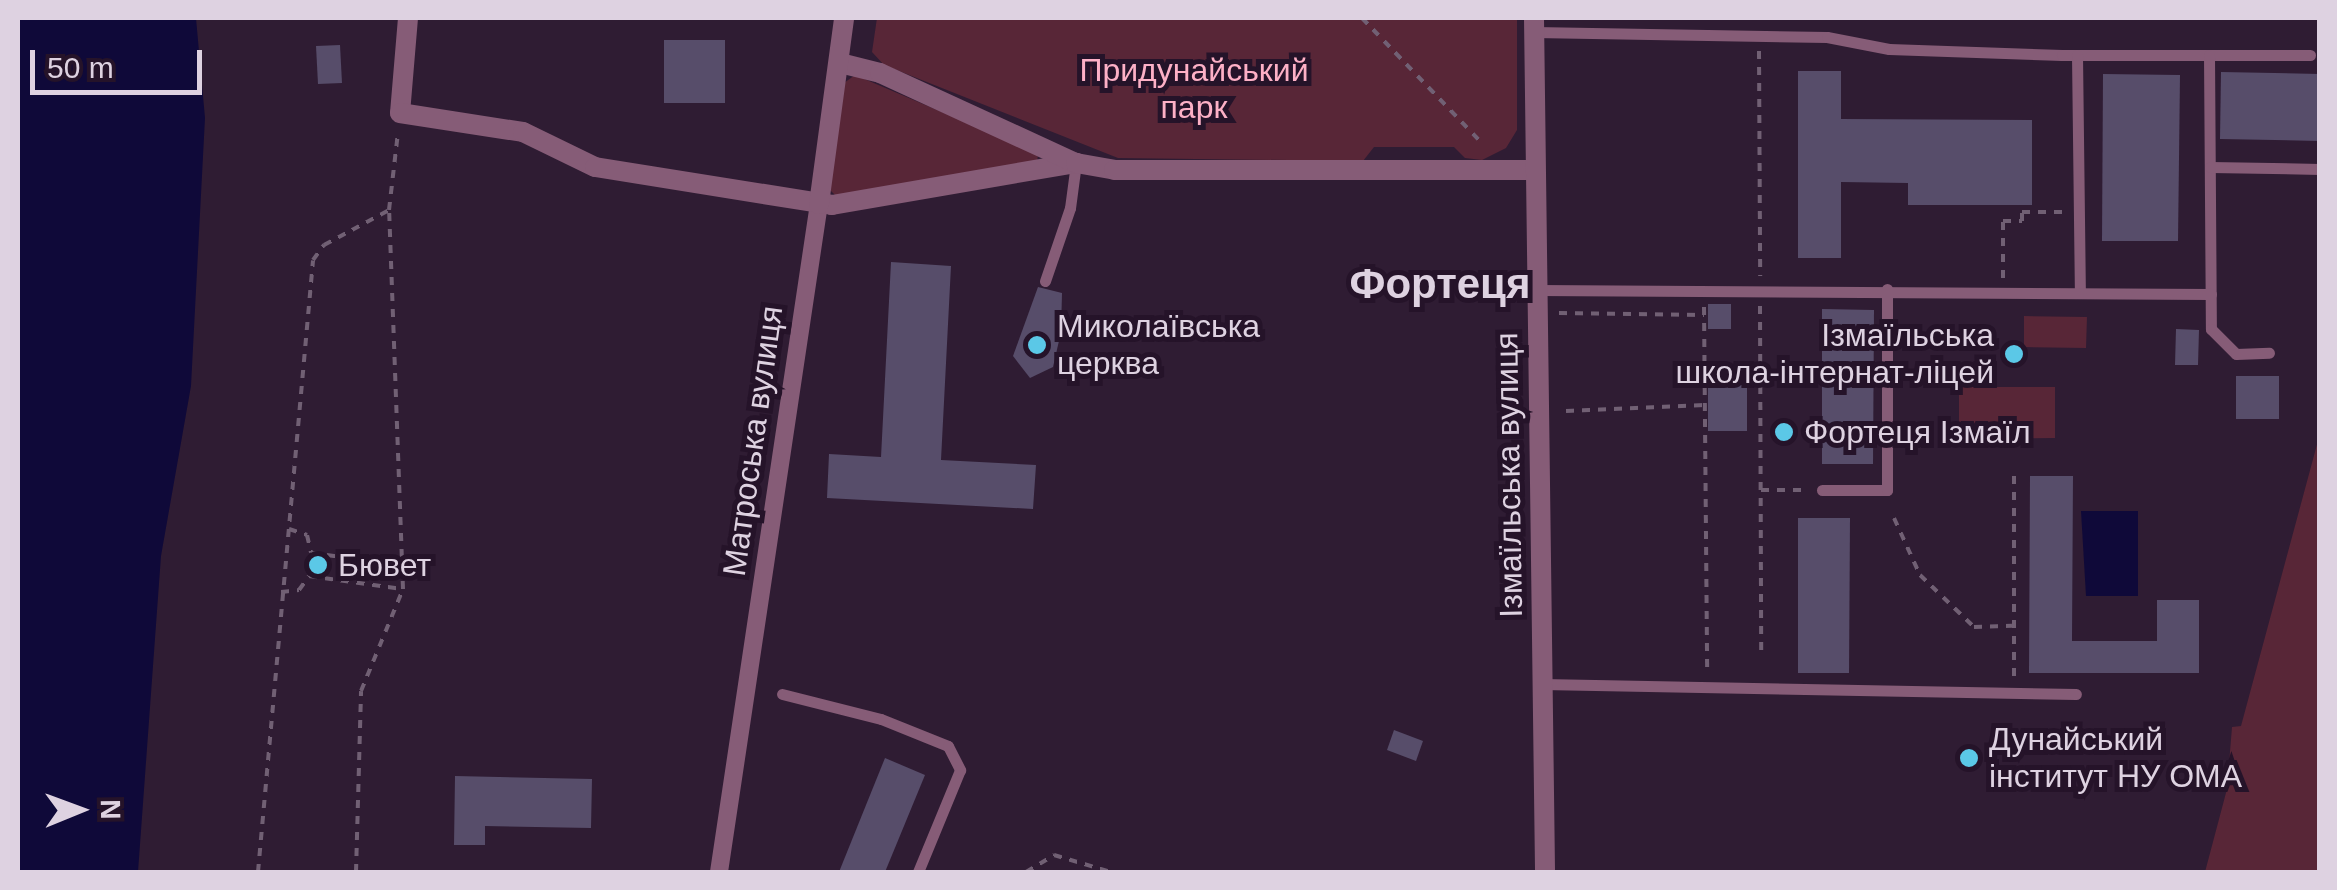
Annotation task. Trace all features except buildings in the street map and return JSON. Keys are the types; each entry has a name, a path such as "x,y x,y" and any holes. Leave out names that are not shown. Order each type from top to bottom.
{"street":[{"path":"408,18 400,112 523,132 595,167 819,204 855,204 1076,162"},
{"name":"Матроська вулиця","path":"720,872 844,18"},
{"name":"Ізмаїльська вулиця","path":"1534,25 1545,872"},
{"path":"840,63 880,74 1076,162 1153,173 1535,170"}],"lane":[{"path":"1534,25 1828,38 1889,49 2077,55 2310,55"},
{"path":"2077,55 2080,292"},
{"path":"2209,55 2211,329 2236,354 2269,354"},
{"path":"1045,281 1070,208 1076,162"},
{"path":"2210,166 2320,169"},
{"path":"1536,290 1887,289 2211,294"},
{"path":"1822,490 1887,490 1887,289"},
{"path":"1542,684 2076,694"},
{"path":"782,694 881,719 948,746 960,770 918,872"}],"path":[{"path":"1362,18 1482,144"},
{"path":"1759,36 1760,284"},
{"path":"356,872 361,692 403,589 388,210 400,112"},
{"path":"258,872 313,260 324,244 388,210"},
{"path":"2002,285 2003,221 2022,220 2022,212 2063,212"},
{"path":"1704,290 1707,687"},
{"path":"1760,296 1761,652"},
{"path":"1555,313 1704,315"},
{"path":"1566,411 1705,405"},
{"path":"2014,475 2014,676"},
{"path":"1760,490 1822,490"},
{"path":"1894,518 1920,575 1974,627 2014,626"},
{"path":"289,529 306,535 312,553 403,566"},
{"path":"281,592 299,590 309,576 403,589"},
{"path":"1026,872 1042,858 1067,854 1110,872"}],"green space":[{"name":"Придунайський парк","path":"877,18 1517,18 1517,130 1506,148 1482,160 1465,158 1454,147 1374,147 1363,161 1118,158 884,65 872,52"},
{"path":"855,75 1038,153 1037,164 837,197 830,190 844,83"},
{"path":"2024,316 2087,317 2086,348 2024,347"},
{"path":"1959,387 2055,387 2055,438 1959,439"},
{"path":"2319,437 2319,872 2205,872 2227,789 2232,727 2241,726"}],"shaded area":[{"path":"18,18 196,18 205,118 191,386 161,556 138,872 18,872"},
{"path":"2081,511 2138,511 2138,596 2086,596"}],"place":[{"name":"Миколаївська церква","path":"1037,345"},
{"name":"Ізмаїльська школа-інтернат-ліцей","path":"2014,354"},
{"name":"Фортеця Ізмаїл","path":"1784,432"},
{"name":"Бювет","path":"318,565"},
{"name":"Дунайський інститут НУ ОМА","path":"1969,758"}],"district":[{"name":"Фортеця","path":"1440,284"}]}
